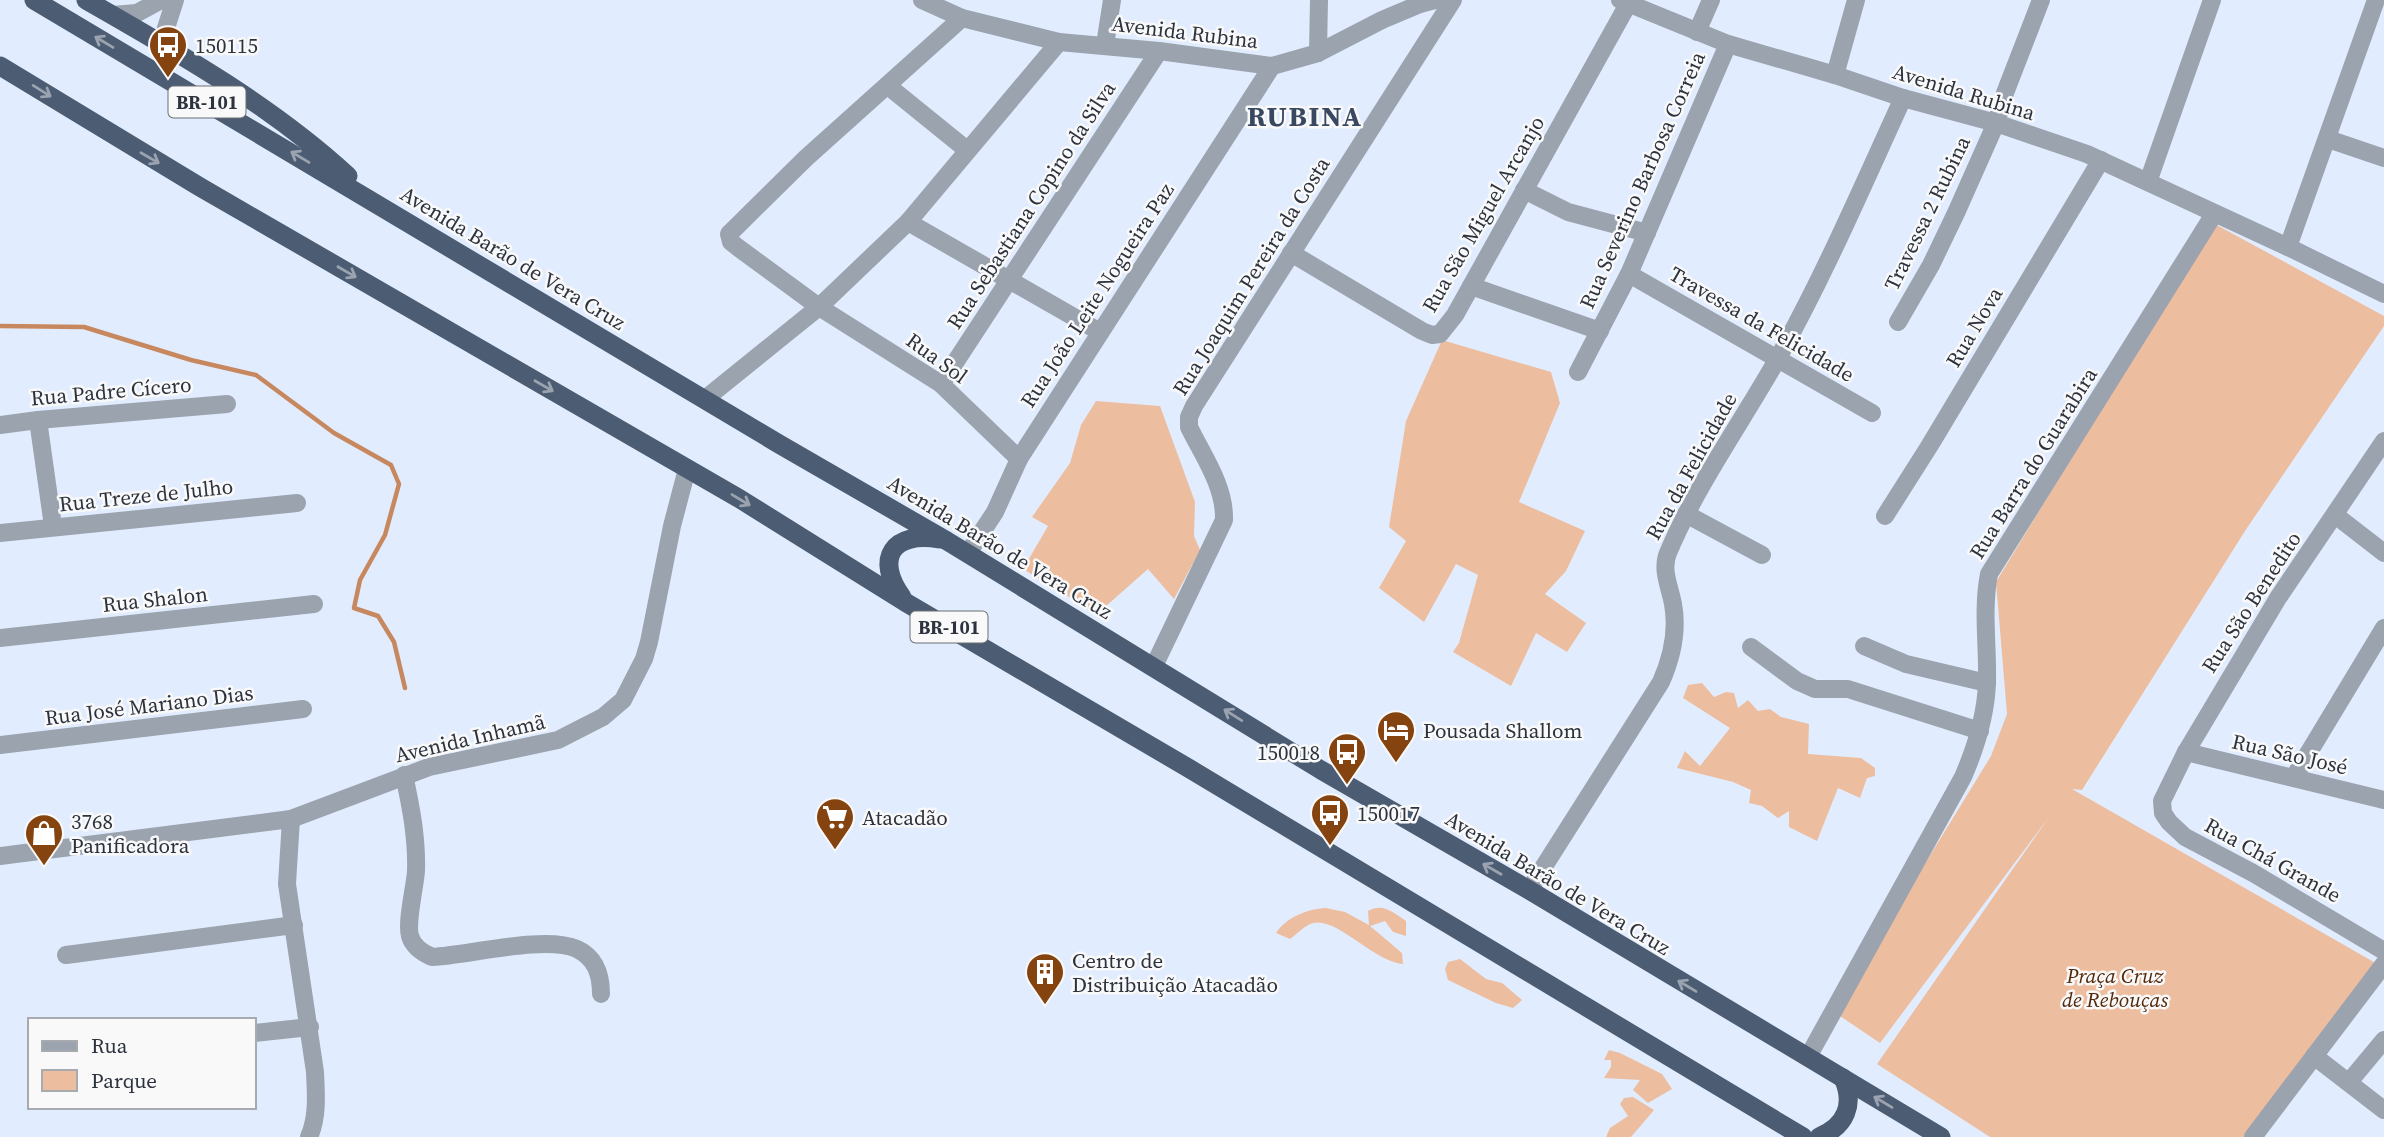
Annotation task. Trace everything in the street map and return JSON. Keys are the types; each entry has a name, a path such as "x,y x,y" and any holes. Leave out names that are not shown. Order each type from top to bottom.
{"highway":[{"name":"Avenida Barão de Vera Cruz","path":"34,0 968,553 1321,770 1529,890 1941,1137"},
{"path":"86,0 164,45 296,131 380,205"},
{"name":"BR-101","path":"0,66 200,187 687,469 905,602 1190,769 1803,1137"},
{"path":"905,602 892,583 887,569 891,553 905,540 924,537 947,541"},
{"path":"1819,1137 1837,1127 1846,1114 1850,1104 1843,1078"}],"street":[{"path":"112,15 137,13 161,0"},
{"path":"164,45 175,0"},
{"name":"Avenida Rubina","path":"922,0 962,18 1059,41 1272,66 1318,53 1382,20 1435,0"},
{"path":"1105,45 1112,0"},
{"path":"1318,53 1319,0"},
{"name":"Rua Joaquim Pereira da Costa","path":"1154,666 1224,520 1224,505 1217,484 1189,427 1189,417 1453,0"},
{"path":"1698,32 1711,0"},
{"path":"1835,75 1856,0"},
{"name":"Travessa 2 Rubina","path":"1898,322 1931,265 1996,123 2041,0"},
{"path":"2148,182 2212,0"},
{"path":"2288,247 2376,0"},
{"name":"Avenida Rubina","path":"1624,2 1728,44 1903,98 1996,123 2101,160 2384,294"},
{"name":"Rua São Miguel Arcanjo","path":"1291,253 1432,335 1440,334 1471,286 1624,2"},
{"path":"962,18 888,86 967,150"},
{"path":"705,399 819,307 908,222 1059,41"},
{"name":"Rua Severino Barbosa Correia","path":"1578,372 1629,274 1728,44"},
{"name":"Rua Sebastiana Copino da Silva","path":"941,384 1159,51"},
{"name":"Rua João Leite Nogueira Paz","path":"968,553 995,512 1019,458 1272,66"},
{"name":"Rua Sol","path":"888,86 806,158 729,234 731,242 819,307 941,384 1019,458"},
{"name":"Rua da Felicidade","path":"1529,890 1661,682 1669,663 1675,628 1665,566 1667,556 1686,514 1815,290 1903,98"},
{"path":"2328,139 2384,158"},
{"name":"Rua Nova","path":"1885,516 2101,160"},
{"path":"1524,190 1569,212 1647,233"},
{"name":"Rua Barra do Guarabira","path":"1808,1057 1963,777 1980,731 1987,683 1985,595 1989,574 2214,214"},
{"path":"908,222 1100,332"},
{"name":"Travessa da Felicidade","path":"1629,274 1872,413"},
{"path":"1471,286 1600,331"},
{"name":"Rua Padre Cícero","path":"0,425 227,404"},
{"path":"38,420 53,527"},
{"name":"Rua São Benedito","path":"2165,793 2186,752 2278,598 2384,441"},
{"name":"Avenida Inhamã","path":"2,851 290,819 429,767 558,740 603,717 623,700 644,659 687,469"},
{"name":"Rua Treze de Julho","path":"0,533 298,503"},
{"path":"1686,514 1762,555"},
{"path":"2334,515 2384,553"},
{"name":"Rua Shalon","path":"0,638 314,604"},
{"path":"2294,777 2384,630"},
{"path":"1864,646 1906,664 1987,683"},
{"path":"1751,647 1797,681 1815,689 1848,689 1980,731"},
{"name":"Rua José Mariano Dias","path":"0,746 303,709"},
{"name":"Rua São José","path":"2186,752 2384,800"},
{"path":"404,775 416,841 416,873 408,927 414,943 422,952 432,957 549,945 577,949 588,956 597,968 601,994"},
{"name":"Rua Chá Grande","path":"2165,793 2162,802 2164,813 2177,832 2253,873 2384,951"},
{"path":"290,819 287,884 310,1027 316,1098 313,1128 309,1137"},
{"path":"66,955 294,925"},
{"path":"2253,1137 2384,964"},
{"path":"256,1033 310,1027"},
{"path":"2348,1082 2384,1040"},
{"path":"2314,1056 2384,1110"}],"green space":[{"name":"Praça Cruz de Rebouças","path":"2213,223 2384,316 2384,326 2245,531 2082,790 2072,789 2379,965 2247,1137 1990,1137 1877,1064 2049,817 1880,1043 1834,1012 1991,756 2007,714 1996,582"},
{"path":"1442,340 1551,372 1560,403 1519,502 1585,531 1566,571 1545,594 1586,623 1567,652 1536,633 1511,686 1453,652 1459,643 1478,575 1456,564 1424,622 1379,588 1406,541 1389,527 1406,421"},
{"path":"1096,401 1160,406 1195,502 1194,536 1200,550 1174,599 1148,569 1097,614 1023,569 1048,526 1032,517 1070,463 1081,425"},
{"path":"1702,683 1714,697 1726,692 1734,693 1738,708 1748,700 1758,711 1770,709 1781,717 1809,724 1808,754 1861,758 1875,768 1875,776 1867,778 1860,798 1838,788 1817,841 1789,827 1789,811 1778,818 1762,806 1749,803 1751,790 1733,782 1677,768 1685,751 1700,766 1730,728 1683,698 1688,685"},
{"path":"1326,908 1345,912 1369,925 1368,911 1379,908 1388,910 1406,921 1406,936 1393,932 1385,921 1370,926 1402,953 1403,964 1380,955 1333,926 1323,923 1310,924 1290,939 1276,933 1286,922 1298,915"},
{"path":"1460,959 1486,979 1502,983 1522,1000 1513,1008 1496,1003 1448,980 1445,969 1448,962"},
{"path":"1609,1050 1662,1074 1672,1089 1648,1103 1633,1090 1640,1080 1604,1078 1611,1067 1611,1060 1604,1060"},
{"path":"1633,1097 1654,1110 1631,1137 1606,1137 1610,1128 1628,1116 1620,1104 1624,1098"}],"waterway":[{"path":"0,326 84,327 191,360 256,375 334,433 391,465 399,484 385,535 360,580 354,608 378,616 394,642 405,688"}],"place":[{"name":"150115","path":"168,79"},
{"name":"Pousada Shallom","path":"1396,764"},
{"name":"150018","path":"1347,786"},
{"name":"150017","path":"1330,847"},
{"name":"Atacadão","path":"835,851"},
{"name":"3768 Panificadora","path":"44,867"},
{"name":"Centro de Distribuição Atacadão","path":"1045,1006"}],"district":[{"name":"RUBINA","path":"1305,116"}]}
